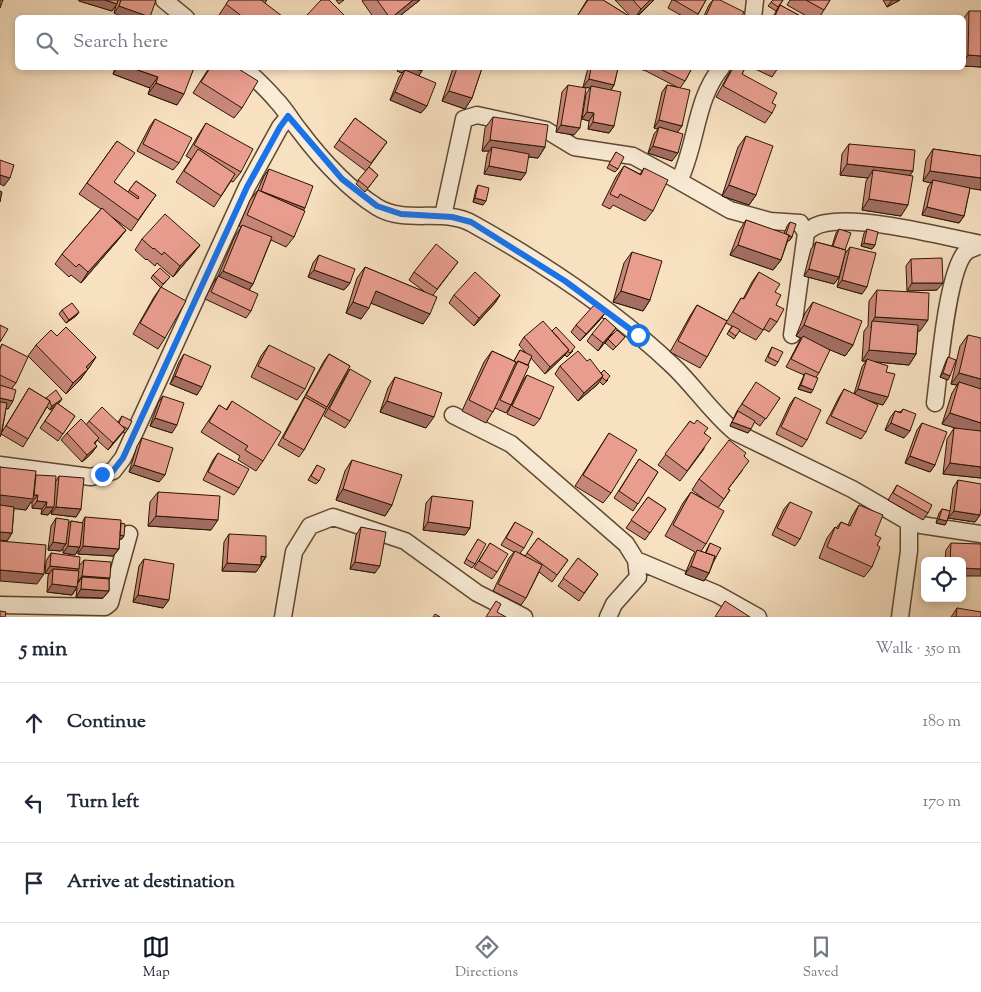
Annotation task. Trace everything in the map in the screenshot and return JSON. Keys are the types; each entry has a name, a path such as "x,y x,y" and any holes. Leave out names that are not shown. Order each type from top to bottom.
{"street":[{"path":"164,0 182,15"},
{"path":"753,15 755,0"},
{"path":"246,70 277,100 288,116 342,179 377,206 401,214 443,216 471,222 565,281 638,335 674,366 722,421 735,432 852,489 909,522 921,526 981,534"},
{"path":"679,181 688,164 704,96 711,79 719,70"},
{"path":"443,216 464,119 477,115 546,130 574,147 633,156 730,210 770,221 800,223 806,232 792,335"},
{"path":"0,465 91,477 113,471 123,458 247,187 288,116"},
{"path":"806,232 813,226 840,222 873,224 981,244"},
{"path":"935,403 948,307 956,269 966,252 981,244"},
{"path":"453,415 511,444 626,544 636,560 638,577 614,604 608,617"},
{"path":"283,617 294,552 310,526 333,517 405,541 477,593 524,617"},
{"path":"900,617 909,551 909,522"},
{"path":"0,605 105,607 110,603 129,534"},
{"path":"636,560 717,594 758,617"}],"building":[{"path":"105,0 118,0 117,4"},
{"path":"121,0 156,0 151,15 144,15 119,6"},
{"path":"229,0 261,0 281,15 240,15 226,4"},
{"path":"321,0 329,0 344,15 307,15"},
{"path":"377,0 413,0 395,15 388,15"},
{"path":"588,0 603,0 627,15 578,15"},
{"path":"633,0 650,0 641,9"},
{"path":"674,0 706,0 698,14"},
{"path":"713,0 720,0 744,12 742,15 706,15"},
{"path":"773,0 783,0 778,7 771,2"},
{"path":"806,0 830,0 824,10"},
{"path":"780,5 798,15 775,15"},
{"path":"969,11 981,11 981,56 968,55"},
{"path":"138,70 193,70 184,94 156,83 158,77"},
{"path":"209,70 240,70 258,81 242,108 201,82"},
{"path":"405,70 436,83 427,106 395,92"},
{"path":"456,70 481,70 472,98 449,91"},
{"path":"591,70 618,70 614,85 589,79"},
{"path":"662,70 691,70 685,81"},
{"path":"732,70 744,70 742,74 777,93 772,103 776,105 772,113 723,86"},
{"path":"568,85 586,88 580,128 561,125"},
{"path":"667,85 690,90 682,126 659,120"},
{"path":"591,86 621,92 614,126 593,122 594,113 587,112"},
{"path":"493,117 548,125 545,147 490,140"},
{"path":"355,118 387,142 371,163 339,140"},
{"path":"155,119 192,138 179,163 143,144"},
{"path":"206,123 253,149 241,172 194,145"},
{"path":"659,127 683,134 678,153 653,146"},
{"path":"746,136 773,146 756,195 729,185"},
{"path":"117,141 135,153 114,182 138,199 139,197 129,190 136,181 156,195 138,220 87,183"},
{"path":"849,144 915,150 913,171 847,164"},
{"path":"492,147 529,154 526,173 489,166"},
{"path":"198,149 235,174 221,196 184,171"},
{"path":"933,149 981,156 981,178 930,171"},
{"path":"616,152 624,157 618,169 609,164"},
{"path":"0,160 14,165 10,178 0,175"},
{"path":"624,166 641,175 644,168 668,180 653,211 620,194 618,198 610,194"},
{"path":"369,167 378,175 368,188 358,180"},
{"path":"269,169 313,186 305,208 261,191"},
{"path":"873,170 913,176 908,205 869,199"},
{"path":"933,180 970,188 964,216 927,207"},
{"path":"478,185 489,188 486,201 475,198"},
{"path":"258,190 305,211 294,237 247,215"},
{"path":"102,208 126,230 88,272 79,264 76,267 62,254"},
{"path":"165,214 200,245 180,266 164,252 162,255 142,239"},
{"path":"746,220 789,235 781,260 738,245"},
{"path":"790,222 796,224 792,237 786,234"},
{"path":"242,225 272,237 253,284 223,271"},
{"path":"839,229 851,233 845,250 833,246"},
{"path":"867,229 878,232 875,245 864,243"},
{"path":"816,242 846,250 839,277 809,269"},
{"path":"436,244 458,262 437,289 414,272"},
{"path":"850,247 876,253 867,287 842,280"},
{"path":"632,252 662,261 650,300 621,291"},
{"path":"319,255 355,269 350,283 314,270"},
{"path":"942,258 943,283 912,283 911,259"},
{"path":"365,267 437,297 430,314 376,291 369,308 353,302"},
{"path":"160,268 170,277 163,284 153,275"},
{"path":"475,272 500,295 479,318 454,295"},
{"path":"759,272 780,284 775,292 781,295 776,305 784,309 777,322 770,318 763,330 733,312 741,298 744,299"},
{"path":"218,276 258,294 251,311 211,292"},
{"path":"161,287 186,301 165,338 140,323"},
{"path":"877,290 929,293 928,320 875,317"},
{"path":"813,302 862,321 853,345 804,325"},
{"path":"72,303 79,312 69,320 62,310"},
{"path":"595,304 605,313 586,334 576,325"},
{"path":"697,305 727,321 707,357 678,341"},
{"path":"605,318 616,328 603,343 592,334"},
{"path":"543,321 569,350 550,367 524,337"},
{"path":"872,321 918,325 916,354 869,350"},
{"path":"0,325 8,329 0,342"},
{"path":"733,326 740,330 736,336 729,331"},
{"path":"66,327 96,357 86,367 88,369 73,383 36,345 51,330 57,336"},
{"path":"556,327 575,347 570,353 552,331"},
{"path":"617,330 625,337 616,347 608,339"},
{"path":"968,335 981,338 981,379 959,373"},
{"path":"803,336 830,350 819,373 791,359"},
{"path":"2,344 28,357 16,383 0,375 0,349"},
{"path":"269,345 315,368 305,389 258,366"},
{"path":"772,347 783,352 778,362 768,357"},
{"path":"520,350 532,356 528,365 514,361"},
{"path":"492,351 516,362 493,412 469,400"},
{"path":"578,351 587,361 590,359 603,376 584,393 560,366"},
{"path":"184,354 211,366 202,387 175,376"},
{"path":"329,354 350,366 327,407 306,395"},
{"path":"948,357 956,360 950,376 943,373"},
{"path":"867,359 888,366 886,372 895,374 888,397 858,389"},
{"path":"518,361 529,366 511,405 500,400"},
{"path":"350,369 371,381 350,421 329,409"},
{"path":"604,370 610,376 606,381 601,373"},
{"path":"805,373 818,378 813,390 801,385"},
{"path":"527,375 554,387 540,419 512,406"},
{"path":"395,377 442,393 434,417 387,401"},
{"path":"756,382 780,398 766,419 742,404"},
{"path":"959,382 981,389 981,423 950,413"},
{"path":"0,385 16,390 13,401 0,398"},
{"path":"29,388 50,401 28,439 6,426"},
{"path":"844,389 878,405 866,432 831,416"},
{"path":"56,390 62,399 52,406 46,398"},
{"path":"163,396 184,403 177,425 155,418"},
{"path":"305,397 326,409 304,450 283,438"},
{"path":"795,397 821,410 807,440 781,427"},
{"path":"232,401 281,432 263,461 245,450 248,446 209,422 219,405 227,410"},
{"path":"0,402 7,403 1,435 0,435"},
{"path":"57,403 75,416 63,434 45,421"},
{"path":"102,407 125,429 113,443 89,421"},
{"path":"903,409 916,414 910,431 891,423 895,411 901,413"},
{"path":"738,411 755,421 751,429 732,422"},
{"path":"122,416 132,421 128,429 119,423"},
{"path":"81,419 99,438 94,443 97,446 87,455 67,433"},
{"path":"697,420 708,428 704,433 711,438 687,471 665,454 690,421 694,424"},
{"path":"922,423 947,432 935,465 910,456"},
{"path":"954,428 981,431 981,467 950,463"},
{"path":"609,433 637,450 611,493 583,475"},
{"path":"142,438 173,448 165,475 134,465"},
{"path":"729,440 746,453 744,456 749,461 728,489 730,490 724,499 699,479"},
{"path":"218,453 249,469 239,488 208,472"},
{"path":"639,459 658,472 638,504 619,491"},
{"path":"352,460 402,475 392,505 343,489"},
{"path":"317,465 325,469 319,481 311,476"},
{"path":"0,467 36,471 33,499 0,495"},
{"path":"36,475 56,476 54,507 46,507 47,502 37,501 38,495 34,495"},
{"path":"59,476 84,478 81,509 56,507"},
{"path":"958,480 981,484 980,515 954,511"},
{"path":"897,485 932,505 928,513 893,493"},
{"path":"158,492 220,496 218,520 156,516"},
{"path":"691,492 724,511 706,544 673,525"},
{"path":"432,496 473,501 470,528 428,522"},
{"path":"648,497 666,509 650,533 631,520"},
{"path":"790,502 812,512 800,539 777,528"},
{"path":"0,505 14,507 12,533 0,532"},
{"path":"859,505 883,515 875,535 881,538 877,545 880,547 872,567 827,547 835,527 838,529 841,522 850,526"},
{"path":"942,509 950,511 947,521 939,519"},
{"path":"85,517 121,520 119,549 83,546"},
{"path":"56,518 69,520 66,544 53,542"},
{"path":"71,521 83,523 80,547 68,546"},
{"path":"515,522 533,532 524,548 506,538"},
{"path":"121,523 125,524 124,536 120,535"},
{"path":"361,527 386,532 380,566 355,562"},
{"path":"229,534 266,536 266,557 261,556 261,565 227,563"},
{"path":"538,538 568,560 557,575 527,553"},
{"path":"478,539 486,544 475,564 466,559"},
{"path":"0,541 46,545 44,574 0,570"},
{"path":"490,543 508,554 497,572 479,561"},
{"path":"710,543 721,548 715,559 715,556 706,553"},
{"path":"951,543 981,544 981,569 966,568 966,557 950,557"},
{"path":"697,550 715,556 709,573 691,566"},
{"path":"515,551 542,565 526,598 498,584"},
{"path":"51,553 80,557 79,569 50,566"},
{"path":"578,558 598,574 584,593 563,578"},
{"path":"144,559 174,564 169,600 138,595"},
{"path":"84,560 111,562 110,578 82,576"},
{"path":"53,569 79,571 77,587 52,584"},
{"path":"82,577 109,579 109,591 81,589"},
{"path":"496,601 501,604 497,612 506,617 486,617"},
{"path":"725,601 750,617 715,617"},
{"path":"957,608 981,612 981,617 956,617"},
{"path":"0,611 6,612 5,617 0,617"}],"route":[{"path":"102,474 113,471 123,458 247,187 288,116 342,179 377,206 389,212 452,217 471,222 565,281 638,335"}]}
